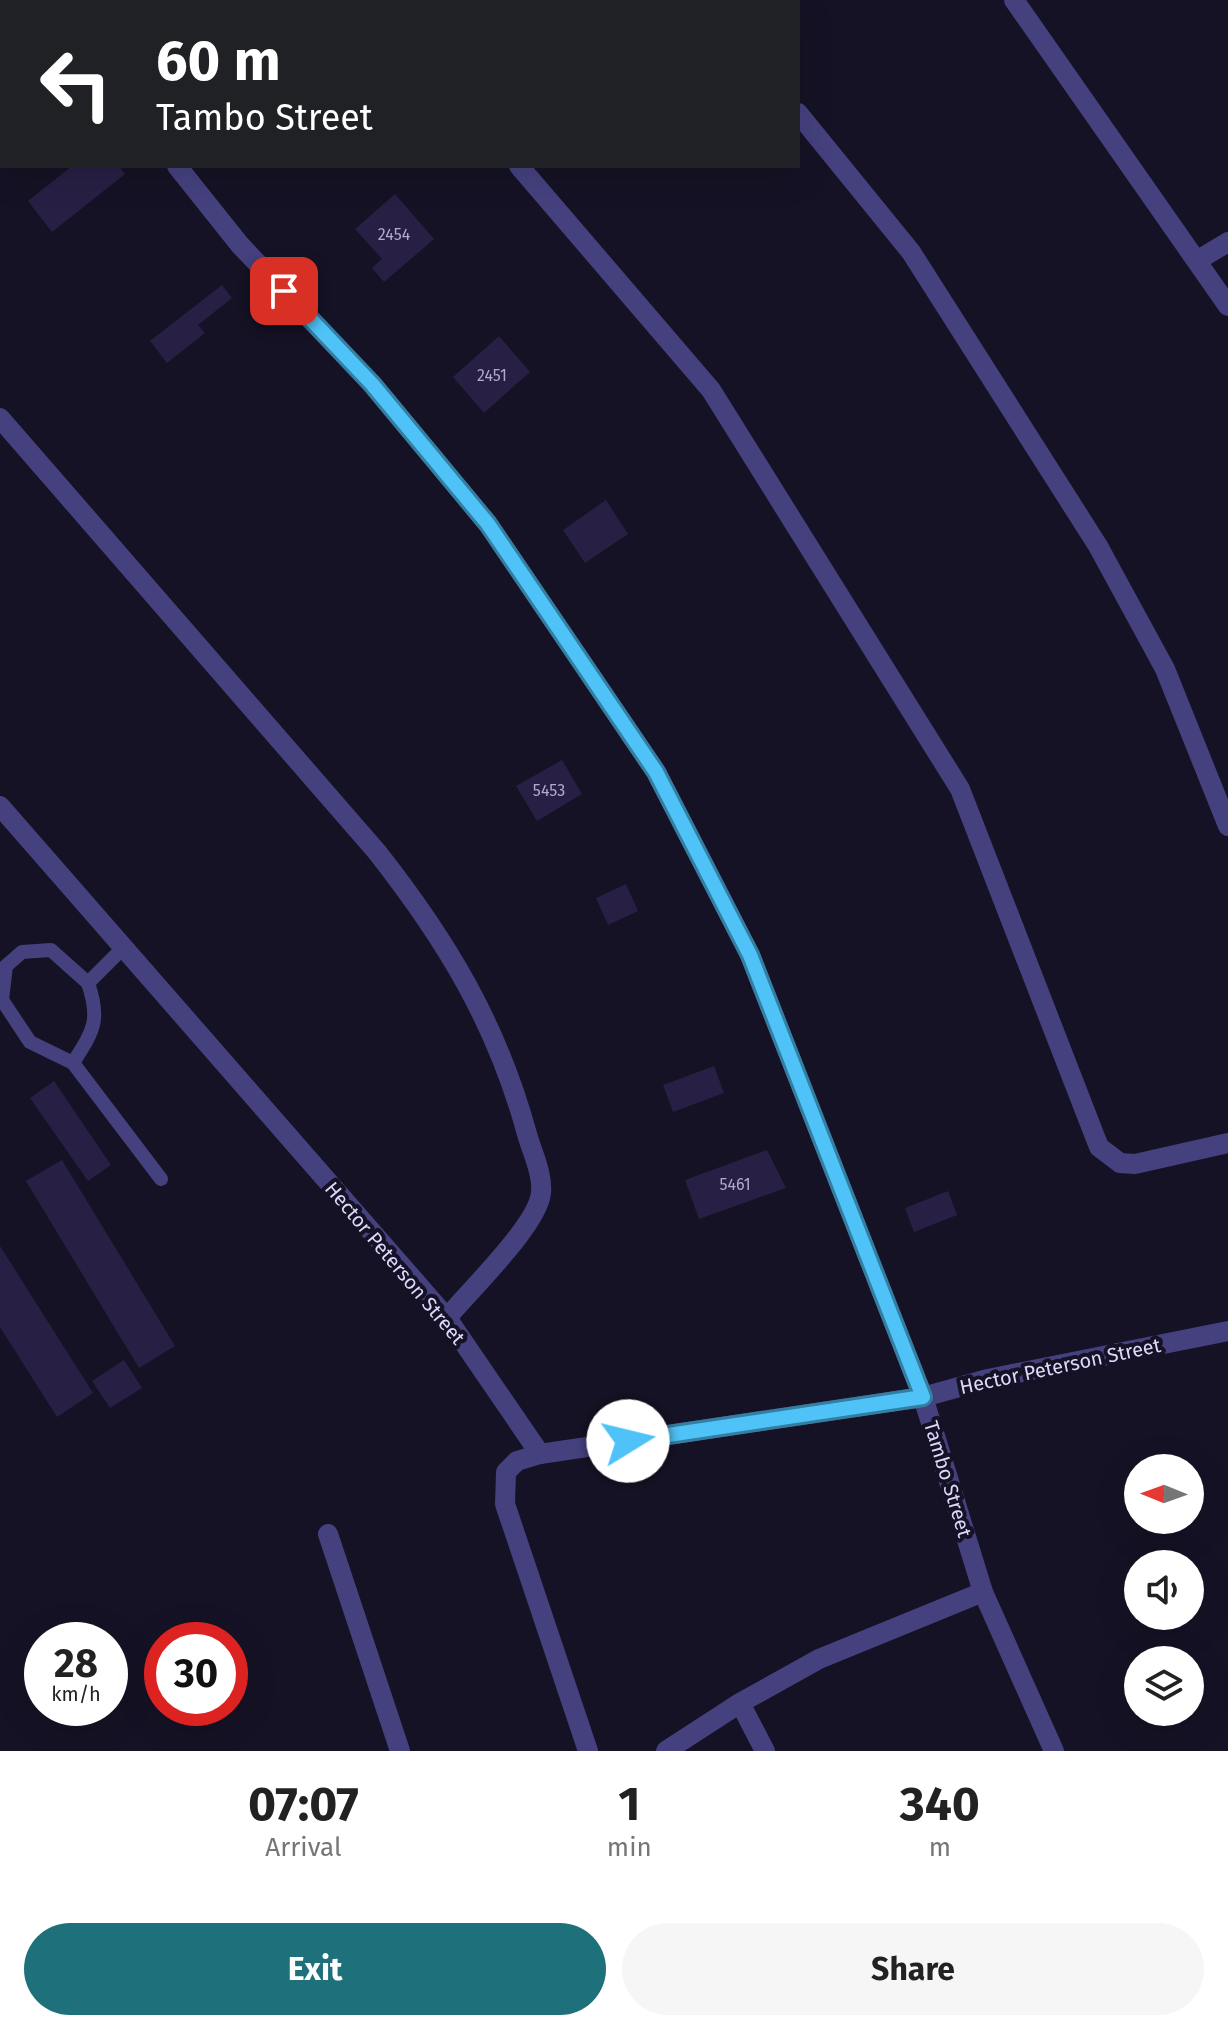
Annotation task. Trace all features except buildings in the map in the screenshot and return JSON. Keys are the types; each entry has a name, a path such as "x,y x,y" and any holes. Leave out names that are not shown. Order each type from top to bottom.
{"street":[{"path":"1014,0 1228,306"},
{"path":"800,115 911,252 1098,546 1165,669 1228,826"},
{"name":"Tambo Street","path":"179,168 240,245 372,384 488,524 656,772 750,955 923,1397 983,1592 1054,1751"},
{"path":"521,168 711,390 960,789 1099,1147 1120,1163 1135,1164 1228,1143"},
{"path":"1198,260 1228,242"},
{"path":"0,418 377,852 432,921 481,1005 513,1083 540,1176 541,1195 525,1230 447,1318"},
{"name":"Hector Peterson Street","path":"0,806 447,1318 540,1454 923,1397 988,1379 1228,1331"},
{"path":"540,1454 517,1461 506,1472 505,1504 588,1751"},
{"path":"328,1534 400,1751"},
{"path":"666,1751 740,1703 819,1659 983,1592"},
{"path":"740,1703 765,1751"}],"lane":[{"path":"88,983 123,948"},
{"path":"73,1063 93,1031 96,1008 88,983 51,950 22,952 6,966 2,1000 30,1042 73,1063 161,1179"}],"route":[{"path":"284,291 372,384 488,524 656,772 750,955 923,1397 628,1441"}]}
